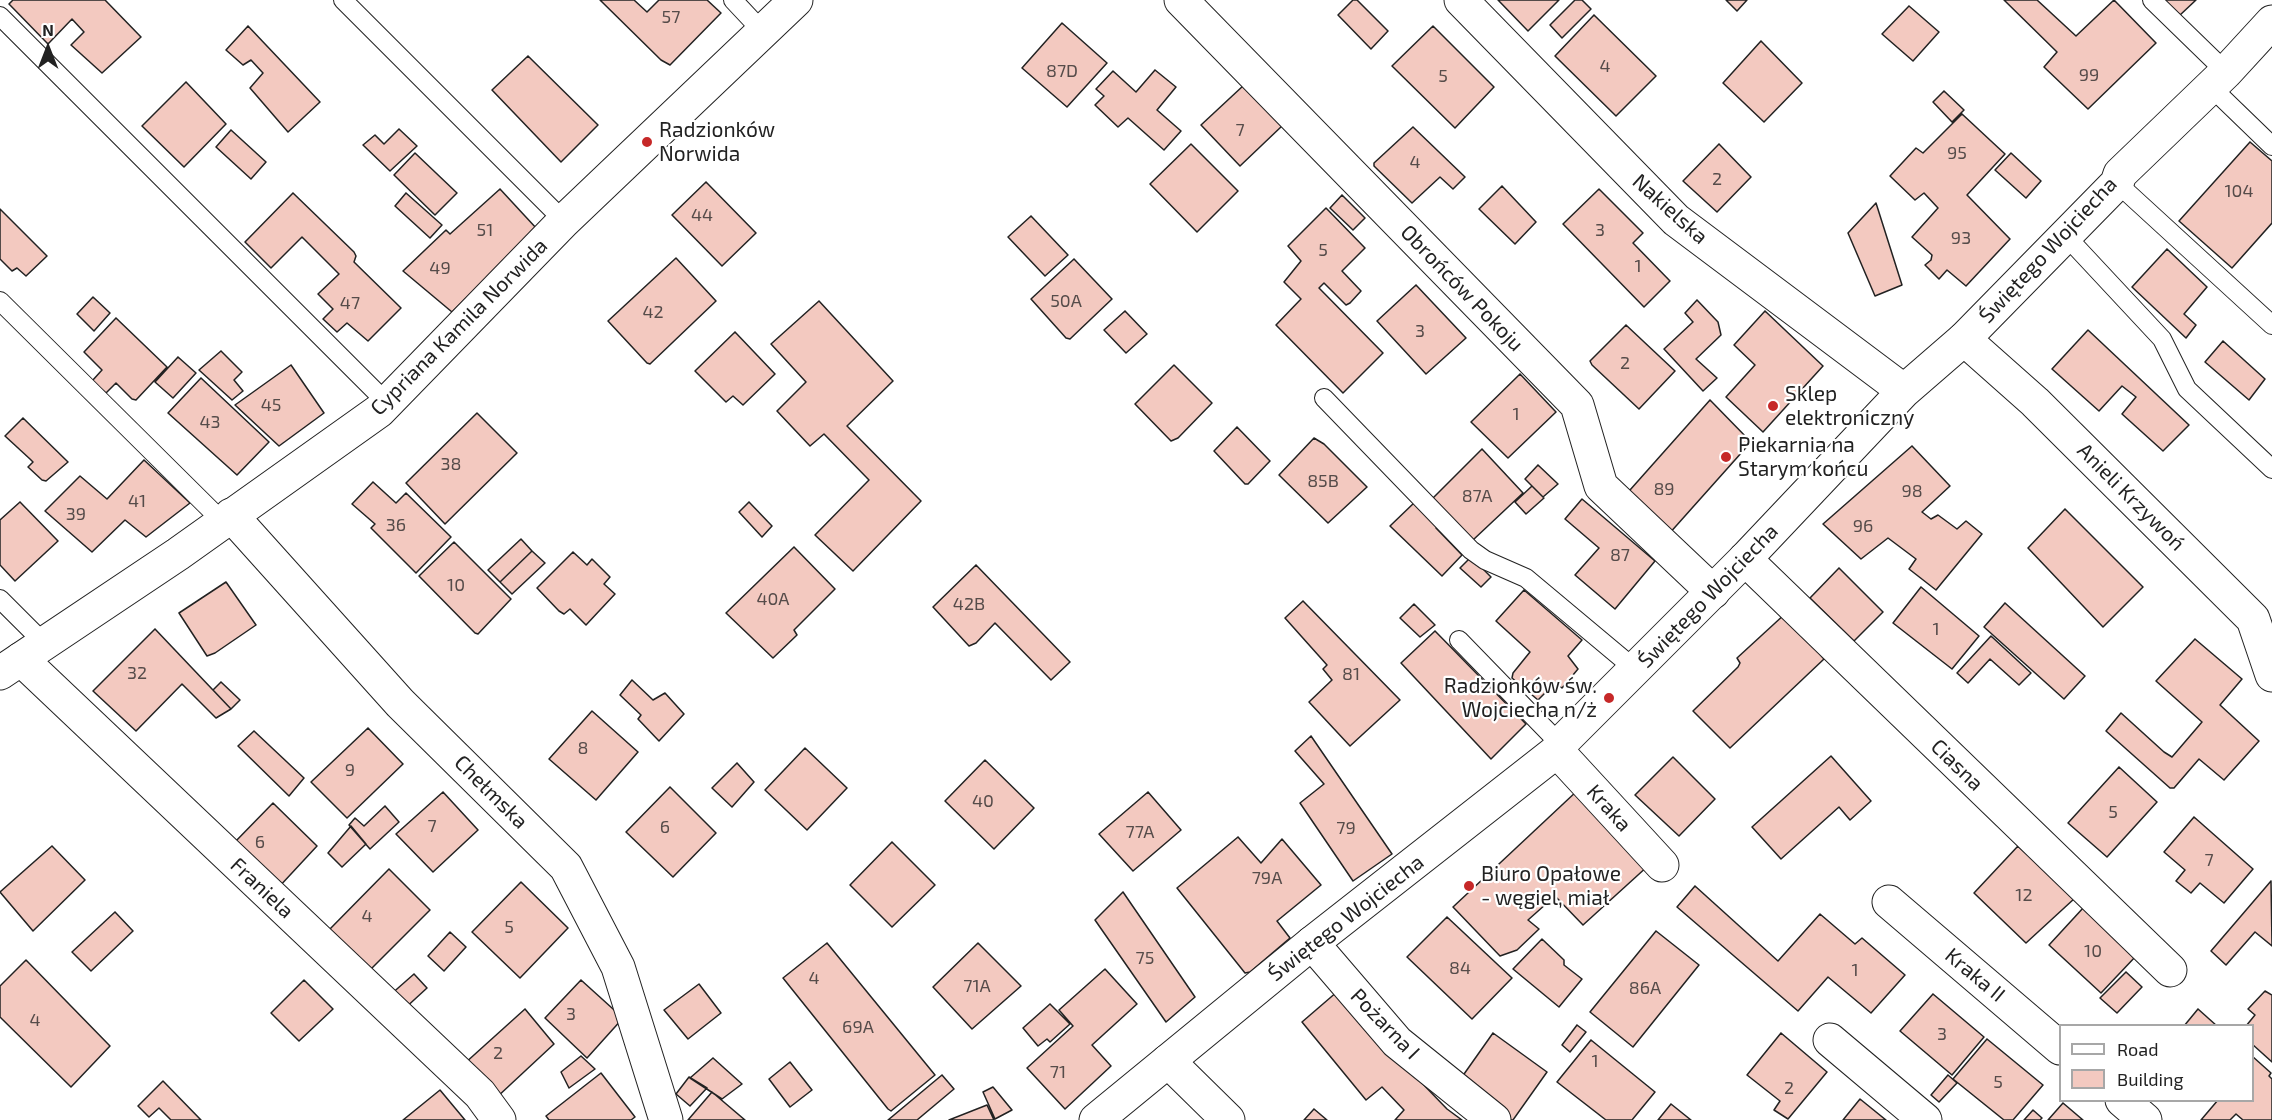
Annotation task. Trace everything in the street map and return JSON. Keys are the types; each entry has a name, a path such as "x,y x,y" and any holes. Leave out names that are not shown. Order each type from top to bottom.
{"street":[{"name":"Cypriana Kamila Norwida","path":"22,658 227,519 379,411 564,221 796,0"},
{"name":"Obrońców Pokoju","path":"1181,0 1577,405 1601,486 1713,592"},
{"name":"Nakielska","path":"1461,0 1676,220 1904,391"},
{"name":"Świętego Wojciecha","path":"1096,1120 1312,943 1558,748 1745,559 1904,391 1964,339 2116,183 2120,174 2219,80 2272,21"},
{"name":"Anieli Krzywoń","path":"1964,339 2035,402 2262,629 2272,675"},
{"name":"Chełmska","path":"227,519 400,703 566,867 618,967 666,1120"},
{"name":"Ciasna","path":"1745,559 2170,970"},
{"name":"Franiela","path":"22,658 480,1094 499,1120"},
{"name":"Kraka","path":"1558,748 1662,865"},
{"name":"Kraka II","path":"1889,902 2059,1046"},
{"name":"Pożarna I","path":"1312,943 1397,1042 1494,1120"},
{"path":"1830,1040 1925,1120"},
{"path":"1168,1061 1228,1120"},
{"path":"2123,1102 2145,1120"}],"lane":[{"path":"343,0 564,221"},
{"path":"733,0 763,32"},
{"path":"2152,0 2272,146"},
{"path":"0,16 387,403"},
{"path":"2116,183 2272,326"},
{"path":"2065,235 2162,339 2187,389 2272,469"},
{"path":"0,301 227,519"},
{"path":"1324,398 1471,550 1485,560 1526,578 1636,670"},
{"path":"0,599 22,658"},
{"path":"1459,640 1558,748"}],"building":[{"path":"13,0 105,0 141,37 102,73 71,45 84,32 72,19 48,44 9,4"},
{"path":"600,0 634,0 647,12 659,0 707,0 721,13 670,65 661,60"},
{"path":"1353,0 1357,0 1388,31 1371,49 1338,15"},
{"path":"1498,0 1559,0 1528,31"},
{"path":"1575,0 1582,0 1591,9 1562,38 1550,25"},
{"path":"1726,0 1747,0 1737,11"},
{"path":"2004,0 2037,0 2076,36 2114,0 2156,43 2088,109 2044,67 2057,52"},
{"path":"2164,0 2196,0 2179,16"},
{"path":"1909,6 1939,32 1913,61 1882,34"},
{"path":"1594,15 1656,76 1616,116 1555,56"},
{"path":"1062,23 1107,63 1067,107 1022,68"},
{"path":"248,26 320,102 288,132 250,88 263,73 251,60 243,65 226,50"},
{"path":"1433,26 1494,87 1455,128 1392,66"},
{"path":"1761,41 1802,83 1764,122 1723,83"},
{"path":"528,56 598,125 561,162 492,90"},
{"path":"1155,70 1176,87 1157,110 1181,131 1164,150 1128,118 1118,127 1095,105 1104,96 1096,89 1113,71 1136,92"},
{"path":"186,82 226,124 184,167 142,126"},
{"path":"1244,85 1283,125 1240,166 1201,125"},
{"path":"1944,91 1964,110 1952,122 1933,102"},
{"path":"1962,114 2005,154 1967,195 2010,239 1966,286 1947,270 1939,279 1925,265 1931,260 1932,255 1912,237 1938,208 1924,193 1915,200 1890,176 1916,148 1923,153"},
{"path":"1413,127 1465,177 1453,189 1440,177 1412,203 1374,166 1374,163"},
{"path":"399,129 417,146 390,171 363,145 375,135 384,144"},
{"path":"231,130 266,162 251,179 216,147"},
{"path":"2250,142 2272,161 2272,223 2232,268 2179,221"},
{"path":"1191,144 1238,191 1197,232 1150,184"},
{"path":"1719,144 1751,177 1717,212 1683,181"},
{"path":"415,153 457,193 435,215 394,175"},
{"path":"2011,153 2041,181 2026,198 1995,170"},
{"path":"706,182 756,233 722,266 672,215"},
{"path":"1502,186 1536,222 1515,244 1479,209"},
{"path":"500,189 537,229 452,312 403,271 446,230 450,234"},
{"path":"1599,189 1643,233 1633,243 1670,281 1644,307 1563,224"},
{"path":"293,193 354,252 356,256 354,262 401,308 368,341 347,323 337,332 323,319 333,309 318,294 339,274 302,237 271,268 245,242"},
{"path":"406,193 442,225 430,238 395,206"},
{"path":"1342,195 1365,218 1353,230 1330,208"},
{"path":"1876,203 1902,285 1875,296 1848,233"},
{"path":"1326,208 1365,248 1342,271 1361,291 1350,303 1346,305 1324,283 1319,288 1383,353 1343,393 1276,325 1301,299 1284,282 1301,261 1288,246"},
{"path":"0,209 47,256 26,276 17,268 12,271 0,259"},
{"path":"1031,216 1068,255 1045,276 1008,237"},
{"path":"2167,249 2207,287 2184,314 2196,325 2186,338 2132,287"},
{"path":"676,258 716,301 650,364 608,321"},
{"path":"1074,259 1112,299 1070,339 1066,338 1031,299"},
{"path":"1416,285 1466,338 1426,374 1377,321"},
{"path":"93,297 110,313 94,331 77,314"},
{"path":"1697,300 1718,322 1721,335 1696,359 1717,378 1703,391 1664,349 1693,322 1685,313"},
{"path":"819,301 893,381 847,426 921,501 853,571 815,535 869,480 824,434 810,446 777,411 806,382 771,344"},
{"path":"1125,311 1147,334 1126,353 1104,330"},
{"path":"1765,311 1823,366 1763,432 1726,397 1755,365 1734,345"},
{"path":"116,318 167,367 136,400 132,399 116,383 106,393 92,381 102,370 84,352"},
{"path":"1626,325 1675,371 1639,409 1590,361"},
{"path":"2088,330 2189,425 2163,451 2122,414 2136,397 2122,386 2099,411 2052,369"},
{"path":"735,332 775,374 743,405 733,396 726,402 695,371"},
{"path":"2223,341 2265,379 2249,400 2205,362"},
{"path":"221,351 242,372 234,380 243,391 232,400 199,370"},
{"path":"178,357 196,373 173,398 155,382"},
{"path":"291,365 324,413 279,446 235,405"},
{"path":"1174,365 1212,403 1178,438 1171,441 1135,404"},
{"path":"1520,374 1556,412 1508,458 1471,422"},
{"path":"201,378 269,442 237,475 168,413"},
{"path":"1710,400 1751,442 1668,535 1622,499"},
{"path":"477,413 517,453 445,524 406,483"},
{"path":"23,418 68,462 46,481 28,467 33,462 5,436"},
{"path":"1237,427 1270,461 1248,484 1245,484 1214,451"},
{"path":"1314,438 1324,444 1367,487 1328,523 1279,475"},
{"path":"1912,446 1950,486 1922,512 1931,519 1938,515 1957,529 1966,521 1982,534 1936,590 1909,569 1916,559 1888,538 1861,559 1823,524"},
{"path":"1482,449 1523,493 1473,540 1432,499"},
{"path":"144,460 190,503 146,537 125,520 92,552 45,511 80,476 107,499"},
{"path":"1538,465 1558,484 1543,497 1525,479"},
{"path":"373,482 396,503 406,493 451,537 416,573 371,528 375,524 352,504"},
{"path":"1532,486 1544,498 1526,514 1515,502"},
{"path":"1582,499 1655,561 1615,609 1575,575 1599,548 1565,519"},
{"path":"1416,501 1439,525 1436,528 1462,555 1442,576 1390,526"},
{"path":"20,502 58,541 15,581 0,565 0,520"},
{"path":"749,502 772,526 762,537 739,512"},
{"path":"2065,509 2143,587 2103,627 2028,548"},
{"path":"521,539 532,551 500,582 488,570"},
{"path":"454,542 511,599 478,634 419,576"},
{"path":"794,547 835,589 794,630 797,635 773,658 726,613"},
{"path":"532,551 545,563 512,594 500,582"},
{"path":"573,552 587,565 592,559 610,577 604,584 615,594 586,625 570,609 564,614 559,611 537,588"},
{"path":"1471,557 1491,577 1481,587 1460,568"},
{"path":"976,565 1070,662 1051,680 995,623 976,643 969,646 933,607"},
{"path":"1839,568 1883,612 1854,641 1810,598"},
{"path":"226,582 256,625 207,656 179,613"},
{"path":"1921,587 1979,636 1952,669 1893,623"},
{"path":"1524,590 1582,640 1568,656 1578,669 1562,688 1555,683 1538,700 1512,678 1513,673 1530,652 1496,621"},
{"path":"1303,601 1400,700 1350,746 1309,702 1332,680 1323,669 1327,665 1285,618"},
{"path":"2005,603 2085,676 2064,699 1984,627"},
{"path":"1414,604 1435,625 1420,637 1400,618"},
{"path":"1786,613 1824,659 1730,748 1693,711 1738,667 1740,663 1737,658"},
{"path":"155,629 231,709 216,718 182,684 136,731 93,691"},
{"path":"1435,631 1526,724 1491,759 1401,663"},
{"path":"1991,636 2031,673 2019,685 1990,659 1968,683 1957,673"},
{"path":"2195,639 2242,679 2220,705 2259,741 2224,780 2199,759 2174,788 2170,788 2106,731 2121,713 2172,757 2202,722 2156,681"},
{"path":"632,680 653,700 665,693 684,714 659,741 638,719 641,715 620,695"},
{"path":"221,682 240,700 231,709 213,690"},
{"path":"592,711 638,752 596,800 549,759"},
{"path":"368,728 403,764 347,818 311,782"},
{"path":"254,731 304,778 289,796 238,746"},
{"path":"1311,736 1392,854 1353,881 1300,803 1324,784 1295,751"},
{"path":"805,748 847,788 807,830 765,790"},
{"path":"1831,756 1871,801 1850,820 1839,807 1781,859 1752,827"},
{"path":"1673,757 1715,799 1679,836 1635,795"},
{"path":"985,760 1034,808 994,849 945,801"},
{"path":"737,763 754,782 732,807 712,788"},
{"path":"2119,767 2157,802 2107,857 2068,823"},
{"path":"670,787 716,833 673,877 626,832"},
{"path":"1578,790 1649,865 1583,925 1555,896 1528,920 1539,929 1517,950 1500,956 1453,907"},
{"path":"443,792 478,830 433,872 396,834"},
{"path":"1148,792 1181,830 1133,871 1099,834"},
{"path":"273,803 317,846 278,888 233,844"},
{"path":"385,806 399,822 370,849 349,825 355,818 364,826"},
{"path":"2194,817 2253,869 2224,903 2200,883 2191,893 2176,881 2185,870 2164,852"},
{"path":"351,826 366,844 342,867 328,853"},
{"path":"1238,837 1261,863 1282,839 1321,885 1277,921 1290,938 1250,972 1245,973 1177,888"},
{"path":"892,842 935,885 892,927 850,885"},
{"path":"52,846 85,880 33,931 0,892"},
{"path":"2018,846 2075,898 2026,943 1974,893"},
{"path":"389,869 430,910 367,973 327,932"},
{"path":"2271,881 2272,946 2255,932 2226,965 2211,951"},
{"path":"521,882 568,928 520,978 472,932"},
{"path":"1695,886 1778,961 1820,914 1855,944 1862,938 1905,975 1871,1013 1828,977 1798,1011 1677,907"},
{"path":"1123,892 1195,997 1166,1022 1095,920"},
{"path":"2084,907 2136,956 2101,993 2049,945"},
{"path":"115,912 133,931 91,971 72,952"},
{"path":"1447,917 1512,978 1472,1019 1407,957"},
{"path":"1656,931 1699,965 1633,1047 1590,1012"},
{"path":"450,932 466,947 444,971 428,956"},
{"path":"1542,939 1564,960 1564,965 1582,979 1559,1007 1513,969"},
{"path":"827,943 935,1075 891,1111 783,978"},
{"path":"978,943 1021,986 972,1029 933,987"},
{"path":"26,960 110,1046 71,1087 0,1017 0,986"},
{"path":"1105,969 1137,1004 1092,1045 1111,1066 1065,1109 1027,1068 1073,1026 1059,1010"},
{"path":"2126,972 2142,987 2117,1013 2100,998"},
{"path":"414,974 427,988 402,1011 389,996"},
{"path":"304,980 333,1009 299,1041 271,1013"},
{"path":"581,980 623,1018 587,1058 545,1018"},
{"path":"699,984 721,1013 688,1039 664,1010"},
{"path":"1338,991 1390,1050 1447,1109 1462,1120 1395,1120 1404,1110 1382,1087 1366,1100 1302,1022"},
{"path":"2265,991 2272,995 2272,1062 2254,1046 2254,1024 2248,1024 2255,1015 2248,1009"},
{"path":"1933,994 1984,1037 1952,1075 1900,1031"},
{"path":"1050,1004 1070,1024 1050,1042 1047,1039 1038,1046 1023,1028"},
{"path":"525,1009 554,1044 496,1098 464,1064"},
{"path":"2198,1009 2215,1024 2186,1024"},
{"path":"1577,1025 1586,1032 1570,1052 1562,1045"},
{"path":"1493,1033 1547,1072 1513,1120 1508,1120 1457,1084"},
{"path":"1781,1033 1827,1072 1788,1119 1774,1110 1780,1101 1747,1075"},
{"path":"1987,1039 2043,1085 2013,1120 2004,1120 1953,1079"},
{"path":"1591,1040 1655,1092 1632,1120 1606,1120 1557,1082"},
{"path":"581,1056 595,1069 569,1088 561,1072"},
{"path":"713,1058 742,1084 722,1099 690,1078"},
{"path":"2254,1058 2271,1073 2269,1076 2272,1079 2272,1120 2243,1120 2236,1114 2230,1120 2201,1120 2216,1102 2254,1102"},
{"path":"790,1062 812,1090 790,1107 769,1079"},
{"path":"601,1073 635,1117 631,1120 549,1120 546,1116"},
{"path":"942,1075 954,1089 917,1120 888,1120"},
{"path":"1948,1075 1957,1083 1939,1102 1931,1095"},
{"path":"689,1077 707,1088 690,1106 676,1094"},
{"path":"163,1081 201,1120 171,1120 159,1108 149,1117 138,1106"},
{"path":"993,1087 1012,1110 995,1119 983,1092"},
{"path":"440,1090 465,1120 403,1120"},
{"path":"712,1092 745,1120 688,1120"},
{"path":"1860,1099 1886,1120 1843,1120"},
{"path":"2063,1103 2083,1120 2048,1120"},
{"path":"1671,1104 1691,1120 1658,1120"},
{"path":"987,1105 994,1120 949,1120"},
{"path":"1314,1109 1327,1120 1304,1120"},
{"path":"2033,1110 2042,1118 2024,1120"}],"place":[{"name":"Radzionków Norwida","path":"647,142"},
{"name":"Sklep elektroniczny","path":"1773,406"},
{"name":"Piekarnia na Starym końcu","path":"1726,457"},
{"name":"Radzionków św. Wojciecha n/ż","path":"1609,698"},
{"name":"Biuro Opałowe - węgiel, miał","path":"1469,886"}]}
